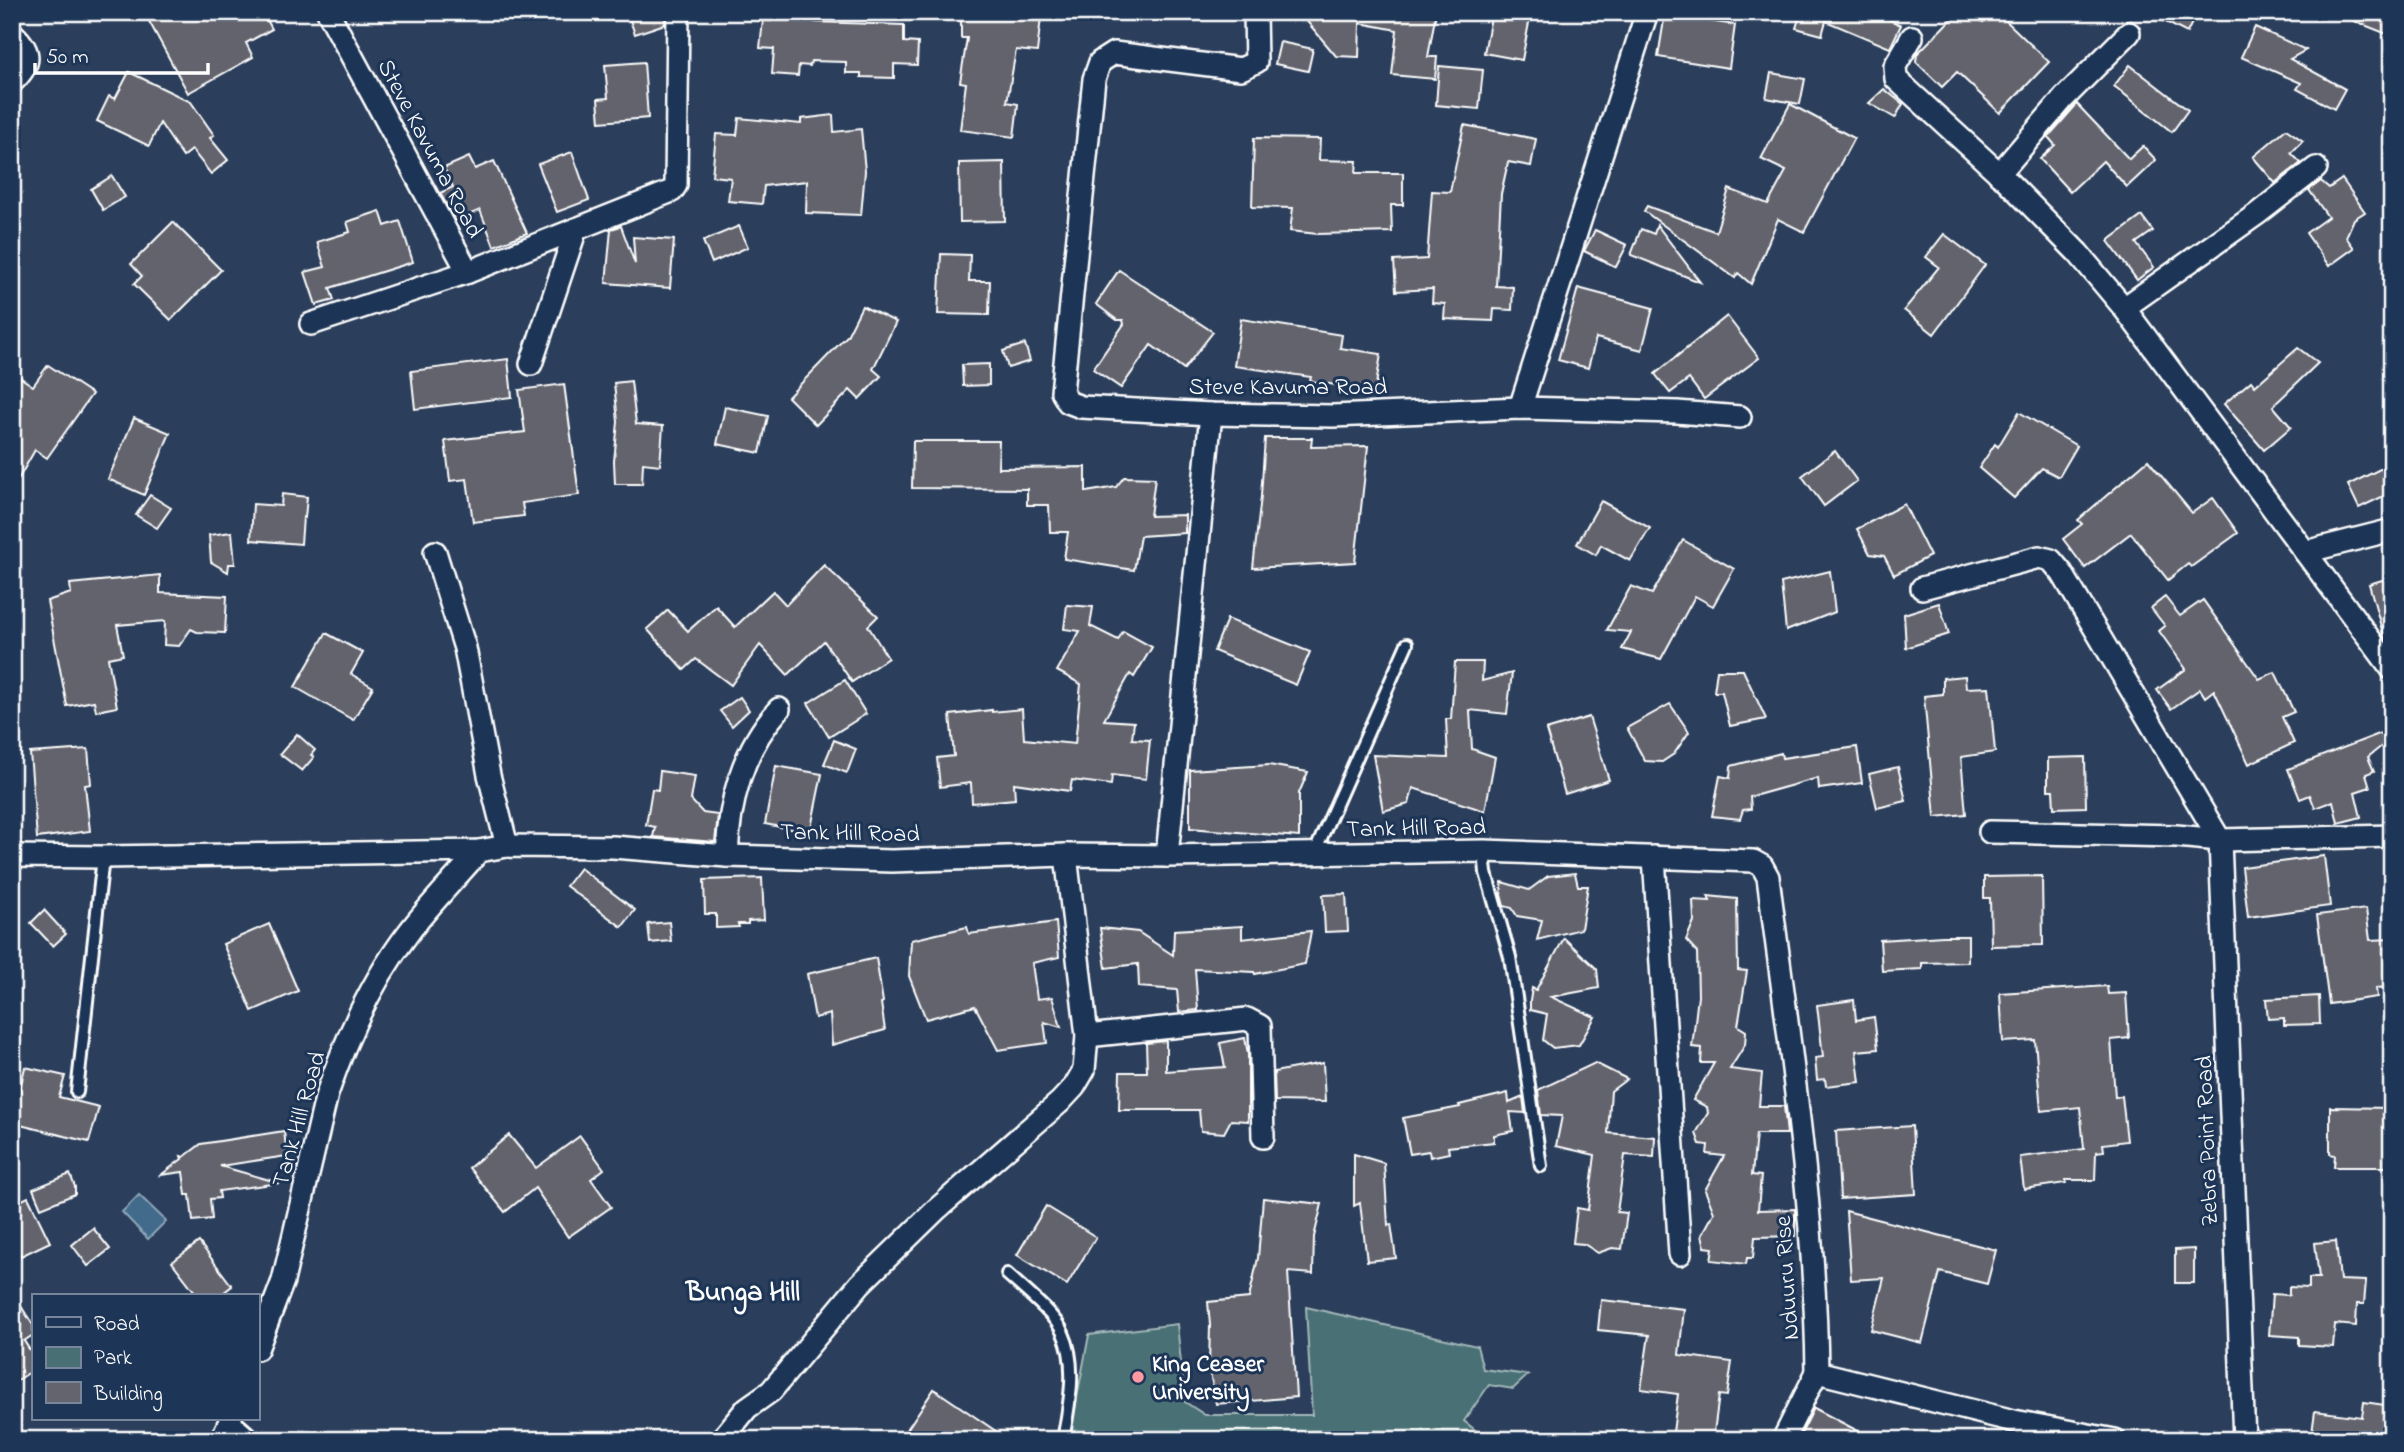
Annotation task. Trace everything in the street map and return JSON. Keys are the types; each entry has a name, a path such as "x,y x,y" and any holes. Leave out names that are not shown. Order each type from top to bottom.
{"street":[{"name":"Steve Kavuma Road","path":"328,12 468,272"},
{"path":"311,324 468,272 672,191 676,185 678,12"},
{"name":"Steve Kavuma Road","path":"1255,12 1256,62 1249,67 1241,69 1114,53 1100,62 1094,79 1062,392 1068,402 1081,407 1211,414 1333,416 1520,408 1677,412 1740,417"},
{"path":"1520,408 1647,12"},
{"path":"12,33 27,51 28,61 21,74 12,82"},
{"path":"1999,174 2064,98 2129,33"},
{"path":"1912,37 1895,66 1896,79 1999,174 2078,253 2124,309 2392,669"},
{"path":"2124,309 2316,169"},
{"path":"531,364 576,229"},
{"path":"1167,856 1211,414"},
{"path":"2305,552 2392,530"},
{"path":"435,552 465,648 489,775 507,846"},
{"path":"1922,588 2039,557 2051,560 2062,573 2220,840"},
{"path":"727,856 734,791 745,759 762,728 779,709"},
{"path":"1990,832 2176,836 2220,840 2392,836"},
{"name":"Zebra Point Road","path":"2220,840 2244,1440"},
{"name":"Tank Hill Road","path":"259,1344 284,1281 327,1094 336,1067 369,994 408,932 479,851 507,846 614,847 727,856 892,861 1066,855 1484,851 1753,860 1762,866 1768,877"},
{"path":"12,856 479,851"},
{"path":"721,1440 747,1408 771,1391 860,1284 937,1209 1074,1087 1084,1070 1087,1036 1066,855"},
{"path":"1654,857 1680,1254"},
{"name":"Nduuru Rise","path":"1768,877 1805,1167 1816,1317 1817,1372 2014,1421 2115,1440"},
{"path":"1087,1036 1247,1019 1254,1021 1260,1027 1264,1137"},
{"path":"1783,1440 1817,1372"},
{"path":"221,1440 231,1420"}],"lane":[{"path":"1314,854 1407,644"},
{"path":"1484,851 1486,873 1510,957 1541,1166"},
{"path":"77,1092 103,857"},
{"path":"1007,1274 1063,1331 1072,1365 1063,1440"},
{"path":"233,1420 257,1440"}],"green space":[{"path":"1306,1307 1477,1346 1483,1369 1528,1375 1513,1389 1489,1385 1464,1421 1479,1433 1474,1440 1069,1440 1089,1335 1177,1324 1185,1402 1205,1415 1312,1415"}],"water":[{"path":"139,1195 166,1221 148,1239 122,1212"}],"building":[{"path":"144,12 263,12 272,29 246,43 253,57 188,93"},
{"path":"627,12 665,12 665,24 635,34"},
{"path":"772,12 815,12 815,22 904,25 904,42 918,43 917,65 894,64 894,78 861,77 861,73 846,73 846,62 811,61 810,66 799,65 798,76 772,74 774,49 760,48 763,20 771,21"},
{"path":"961,12 1034,12 1034,16 1041,17 1037,52 1016,50 1007,102 1018,104 1014,137 960,130 966,83 960,82 967,38 961,38"},
{"path":"1299,12 1436,12 1428,57 1437,57 1435,79 1392,75 1397,30 1360,23 1359,57 1336,56"},
{"path":"1492,12 1531,12 1522,60 1484,53"},
{"path":"1801,12 1893,12 1890,20 1901,25 1890,48 1826,21 1822,35 1796,28"},
{"path":"1958,12 1973,12 1983,22 1992,12 1997,12 2049,62 2000,113 1957,72 1942,87 1916,62 1917,54"},
{"path":"2146,12 2197,12 2187,33"},
{"path":"2392,12 2392,36 2334,13"},
{"path":"1665,14 1735,25 1729,68 1658,57"},
{"path":"2255,27 2306,50 2290,59 2345,89 2334,109 2297,89 2301,83 2241,57"},
{"path":"1280,42 1313,49 1308,71 1275,64"},
{"path":"644,62 648,118 600,122 598,99 608,98 605,65"},
{"path":"2130,65 2188,110 2172,132 2114,86"},
{"path":"1439,66 1483,70 1479,109 1436,105"},
{"path":"129,72 191,102 214,135 210,138 228,160 211,174 192,150 183,157 160,123 149,146 97,121 109,96 115,99"},
{"path":"1771,73 1805,79 1800,104 1766,98"},
{"path":"1884,89 1903,104 1895,118 1869,103"},
{"path":"1790,104 1854,138 1804,232 1778,219 1751,284 1738,273 1735,278 1644,211 1647,206 1716,232 1729,189 1768,204 1786,171 1761,159"},
{"path":"2077,104 2129,159 2143,146 2156,160 2127,187 2103,161 2070,192 2040,159 2055,145 2048,137"},
{"path":"833,115 834,132 861,129 865,171 861,215 806,213 807,181 764,186 762,204 728,201 731,178 712,176 716,134 737,135 739,118 801,124 801,119"},
{"path":"1464,125 1536,139 1531,166 1508,162 1501,194 1496,286 1513,287 1512,310 1494,309 1493,321 1444,319 1445,304 1432,303 1433,289 1396,291 1394,261 1427,259 1432,191 1450,192"},
{"path":"2286,129 2303,141 2291,153 2301,163 2275,183 2253,157"},
{"path":"1254,138 1320,139 1319,160 1357,161 1356,173 1403,173 1403,205 1391,205 1392,232 1318,234 1290,231 1293,208 1252,207"},
{"path":"572,152 589,200 557,212 538,164"},
{"path":"469,157 475,169 494,161 527,233 494,246 480,210 455,221 440,193 453,187 444,168"},
{"path":"1004,162 1005,221 960,222 959,163"},
{"path":"112,176 125,197 103,210 91,189"},
{"path":"2342,179 2365,212 2354,219 2346,237 2354,248 2329,266 2306,233 2328,217 2309,190 2321,181 2329,188"},
{"path":"380,211 385,226 400,221 413,262 330,288 334,300 316,305 305,272 325,267 317,242 350,232 347,222"},
{"path":"2142,216 2153,231 2136,243 2154,267 2137,280 2108,241"},
{"path":"173,222 221,270 171,320 134,284 142,276 131,264"},
{"path":"1657,225 1700,282 1631,255 1641,229 1654,234"},
{"path":"621,226 635,264 633,237 674,240 670,288 606,283 611,229"},
{"path":"739,226 748,247 712,263 703,241"},
{"path":"1595,230 1627,245 1616,267 1584,251"},
{"path":"1944,234 1985,265 1934,334 1904,310 1939,267 1926,257"},
{"path":"941,254 970,255 969,281 990,281 989,315 938,314"},
{"path":"1119,270 1213,332 1184,369 1151,345 1121,388 1093,369 1124,324 1123,320 1117,320 1096,304"},
{"path":"1578,288 1653,308 1642,350 1596,338 1588,368 1558,360"},
{"path":"862,306 896,322 873,369 881,376 859,399 850,390 816,425 788,397 847,336"},
{"path":"1727,316 1759,358 1704,399 1689,379 1670,393 1655,374"},
{"path":"1241,319 1342,335 1340,348 1381,354 1375,391 1310,381 1311,377 1234,366"},
{"path":"1025,344 1030,361 1008,368 1003,351"},
{"path":"2298,348 2318,363 2273,406 2291,427 2264,450 2224,404 2251,381 2255,386"},
{"path":"508,359 512,397 415,409 411,371"},
{"path":"989,364 989,385 963,386 962,365"},
{"path":"48,365 92,394 47,458 35,450 12,490 12,423 19,412 12,408 12,372 33,386"},
{"path":"631,381 636,424 663,426 660,465 643,463 642,484 615,484 614,461 618,422 614,383"},
{"path":"564,384 579,495 522,503 524,516 473,522 467,479 450,481 445,441 525,432 519,390"},
{"path":"725,407 768,416 760,453 717,444"},
{"path":"2019,412 2077,446 2059,477 2042,468 2014,498 1979,468 1995,444 1998,447"},
{"path":"134,418 170,433 144,495 108,479"},
{"path":"1265,438 1312,438 1311,447 1368,446 1355,562 1253,568"},
{"path":"913,441 999,441 998,468 1086,467 1086,492 1116,487 1124,477 1155,478 1150,516 1185,515 1185,533 1140,536 1134,570 1064,559 1068,532 1050,532 1049,505 1027,505 1027,489 912,488"},
{"path":"1835,451 1857,481 1824,506 1802,476"},
{"path":"2148,460 2192,513 2213,498 2238,533 2191,567 2188,564 2168,580 2131,533 2085,568 2063,539 2082,524 2078,520"},
{"path":"2384,467 2392,482 2392,492 2359,508 2348,485"},
{"path":"282,494 307,497 301,544 251,540 253,504 281,506"},
{"path":"150,495 171,508 157,528 136,515"},
{"path":"1601,501 1650,528 1630,561 1601,545 1596,555 1577,544"},
{"path":"1904,504 1930,556 1894,575 1884,556 1870,554 1857,529"},
{"path":"232,532 235,564 229,564 228,572 211,562 209,535"},
{"path":"1683,540 1734,569 1713,606 1695,596 1661,659 1622,649 1631,632 1607,630 1631,586 1652,594"},
{"path":"824,565 878,616 868,626 888,658 852,682 824,641 788,675 760,645 731,685 696,659 684,670 647,629 668,610 688,631 716,606 735,627 773,591 786,605"},
{"path":"1830,571 1835,612 1786,631 1781,583"},
{"path":"160,575 160,593 227,596 225,633 197,632 191,629 179,646 164,645 165,621 117,625 123,655 108,658 117,707 96,711 94,701 67,706 47,601 71,593 70,584"},
{"path":"2392,577 2390,644 2384,637 2369,584"},
{"path":"2165,597 2180,616 2203,600 2259,679 2275,672 2294,712 2282,717 2294,743 2249,764 2214,690 2205,697 2200,689 2171,709 2157,690 2186,669 2159,631 2165,626 2151,608"},
{"path":"1939,603 1949,634 1906,648 1904,614"},
{"path":"1067,605 1093,607 1090,626 1118,640 1123,631 1152,647 1134,677 1130,674 1104,720 1134,722 1132,739 1150,740 1146,779 1112,775 1111,785 1072,780 1070,791 1014,783 1015,799 972,803 971,783 940,787 937,758 954,756 950,715 1022,709 1024,739 1075,744 1081,684 1057,671 1080,631 1064,629"},
{"path":"1227,619 1310,652 1296,685 1214,651"},
{"path":"326,633 363,653 351,674 373,687 353,720 295,687"},
{"path":"1455,662 1483,662 1482,681 1512,673 1507,714 1470,710 1472,749 1495,757 1485,811 1413,788 1409,804 1383,811 1373,755 1448,758 1446,719 1451,719"},
{"path":"1717,670 1743,670 1766,719 1730,726 1722,692 1714,692"},
{"path":"1965,676 1966,688 1989,687 1995,752 1961,757 1966,814 1935,817 1924,696 1943,694 1943,678"},
{"path":"845,680 866,714 829,737 808,703"},
{"path":"740,697 749,710 732,726 720,711"},
{"path":"1670,704 1689,732 1674,754 1662,762 1645,761 1627,728"},
{"path":"1589,717 1609,780 1565,794 1546,730"},
{"path":"2392,729 2392,738 2368,757 2374,771 2366,774 2370,787 2355,792 2361,817 2338,823 2333,801 2315,808 2310,795 2300,799 2288,769"},
{"path":"297,734 315,750 311,755 314,757 302,771 280,754"},
{"path":"834,740 856,749 847,773 824,764"},
{"path":"1857,747 1862,783 1819,789 1818,778 1750,797 1751,809 1743,810 1740,819 1712,816 1720,776 1730,778 1731,766 1781,753 1782,758"},
{"path":"88,749 91,784 85,785 90,831 37,838 30,753"},
{"path":"2085,757 2086,807 2054,808 2053,790 2048,790 2048,758"},
{"path":"1269,765 1308,772 1299,793 1299,837 1190,828 1190,770"},
{"path":"776,766 822,774 810,833 765,824"},
{"path":"1898,767 1906,801 1877,808 1869,774"},
{"path":"660,771 695,776 691,800 703,813 718,815 715,842 653,837 655,827 646,825 652,789 658,790"},
{"path":"2324,856 2330,906 2248,917 2242,867"},
{"path":"580,868 635,910 622,927 566,886"},
{"path":"1575,873 1578,886 1588,886 1581,929 1537,940 1542,920 1517,916 1512,908 1504,906 1502,882 1529,890 1548,876"},
{"path":"2042,876 2043,945 1991,946 1990,898 1984,898 1984,877"},
{"path":"762,878 764,920 748,921 748,924 738,924 739,927 716,928 716,914 705,914 704,880"},
{"path":"1346,894 1348,931 1325,932 1323,895"},
{"path":"1708,896 1737,899 1738,970 1747,971 1738,1026 1746,1031 1745,1045 1730,1069 1762,1073 1759,1106 1784,1106 1787,1134 1756,1134 1752,1175 1761,1176 1758,1210 1795,1209 1795,1236 1755,1237 1753,1258 1747,1258 1746,1264 1711,1260 1713,1248 1705,1247 1702,1235 1714,1213 1705,1190 1724,1156 1707,1154 1708,1145 1700,1144 1696,1133 1708,1113 1707,1107 1693,1100 1714,1063 1701,1063 1702,1048 1692,1047 1698,996 1697,952 1686,940 1694,921 1693,900 1710,901"},
{"path":"2366,909 2370,940 2392,939 2392,987 2376,988 2377,997 2329,1004 2317,915"},
{"path":"44,910 66,934 53,946 31,923"},
{"path":"669,922 671,941 650,943 648,924"},
{"path":"1056,922 1059,957 1032,963 1037,999 1052,997 1061,1027 1044,1022 1047,1043 998,1050 975,1006 926,1019 909,976 911,940 967,927 969,934"},
{"path":"269,924 298,991 252,1011 223,944"},
{"path":"1242,926 1242,939 1311,931 1305,964 1255,974 1195,969 1198,1010 1179,1012 1177,990 1139,987 1138,964 1106,968 1100,928 1138,932 1173,955 1174,930"},
{"path":"1968,936 1968,962 1922,963 1922,969 1882,971 1880,940"},
{"path":"1564,938 1597,969 1599,988 1551,997 1595,1017 1579,1045 1553,1048 1543,1040 1547,1014 1530,1010 1530,1001 1532,988 1536,990"},
{"path":"876,958 885,1030 832,1045 830,1014 815,1018 807,974"},
{"path":"2107,986 2108,994 2126,993 2129,1038 2111,1040 2115,1097 2122,1096 2127,1141 2103,1144 2104,1151 2096,1152 2095,1180 2066,1180 2066,1183 2024,1189 2020,1157 2084,1149 2080,1107 2041,1111 2035,1040 2003,1042 2000,993"},
{"path":"2319,996 2320,1024 2284,1025 2284,1018 2268,1019 2266,999"},
{"path":"1854,1000 1856,1020 1874,1017 1878,1049 1856,1051 1860,1082 1826,1086 1825,1079 1817,1080 1815,1058 1823,1057 1817,1005"},
{"path":"1245,1038 1248,1054 1248,1121 1231,1120 1224,1133 1201,1131 1199,1110 1119,1110 1120,1072 1147,1072 1146,1043 1166,1041 1166,1071 1225,1067 1220,1043"},
{"path":"1323,1063 1325,1102 1275,1101 1274,1072"},
{"path":"1595,1063 1627,1079 1611,1091 1608,1133 1655,1137 1654,1157 1625,1155 1617,1212 1627,1213 1622,1249 1612,1248 1598,1253 1584,1244 1573,1243 1577,1208 1588,1210 1595,1155 1556,1146 1562,1116 1541,1115 1538,1090"},
{"path":"25,1067 65,1076 59,1097 99,1107 89,1142 12,1123 12,1096 18,1098"},
{"path":"1508,1093 1509,1103 1523,1097 1525,1113 1510,1112 1513,1131 1494,1135 1494,1142 1448,1147 1449,1153 1430,1157 1429,1151 1410,1154 1403,1118 1460,1107 1459,1105"},
{"path":"2330,1107 2392,1108 2392,1167 2334,1167 2335,1155 2330,1154"},
{"path":"1912,1126 1916,1194 1840,1199 1836,1131"},
{"path":"284,1131 287,1156 220,1166 280,1183 219,1191 220,1198 210,1199 212,1219 193,1221 190,1195 186,1195 183,1172 161,1175 182,1159 181,1156 184,1157 201,1144"},
{"path":"509,1135 536,1168 580,1136 604,1169 591,1179 611,1207 568,1237 535,1188 505,1212 469,1168"},
{"path":"1354,1154 1384,1163 1388,1225 1391,1224 1396,1258 1367,1261 1360,1203 1354,1206"},
{"path":"70,1174 75,1194 41,1208 33,1189"},
{"path":"28,1197 50,1242 21,1256 12,1238 12,1205"},
{"path":"1263,1198 1322,1204 1314,1237 1313,1274 1288,1272 1296,1397 1216,1404 1209,1367 1208,1302 1249,1298 1258,1258"},
{"path":"1046,1206 1096,1237 1067,1285 1017,1255"},
{"path":"1846,1211 1996,1250 1987,1284 1940,1272 1922,1343 1871,1330 1884,1278 1851,1280"},
{"path":"93,1228 110,1249 88,1266 72,1245"},
{"path":"2336,1241 2340,1280 2366,1281 2364,1304 2357,1304 2356,1326 2335,1324 2333,1347 2299,1345 2299,1337 2269,1335 2272,1294 2289,1295 2289,1287 2309,1288 2309,1278 2319,1278 2315,1243"},
{"path":"199,1242 232,1286 222,1294 196,1294 172,1262"},
{"path":"2194,1249 2194,1283 2175,1283 2175,1250"},
{"path":"12,1292 32,1323 32,1336 24,1341 32,1353 32,1371 12,1384"},
{"path":"1601,1300 1684,1309 1679,1355 1732,1362 1727,1396 1719,1395 1713,1440 1672,1440 1678,1394 1641,1389 1649,1335 1598,1330"},
{"path":"934,1389 1009,1440 900,1440"},
{"path":"2364,1402 2392,1406 2392,1440 2311,1440 2315,1411 2362,1417"},
{"path":"1814,1408 1875,1440 1798,1440"}],"place":[{"name":"King Ceaser University","path":"1138,1377"}],"district":[{"name":"Bunga Hill","path":"743,1290"}]}
